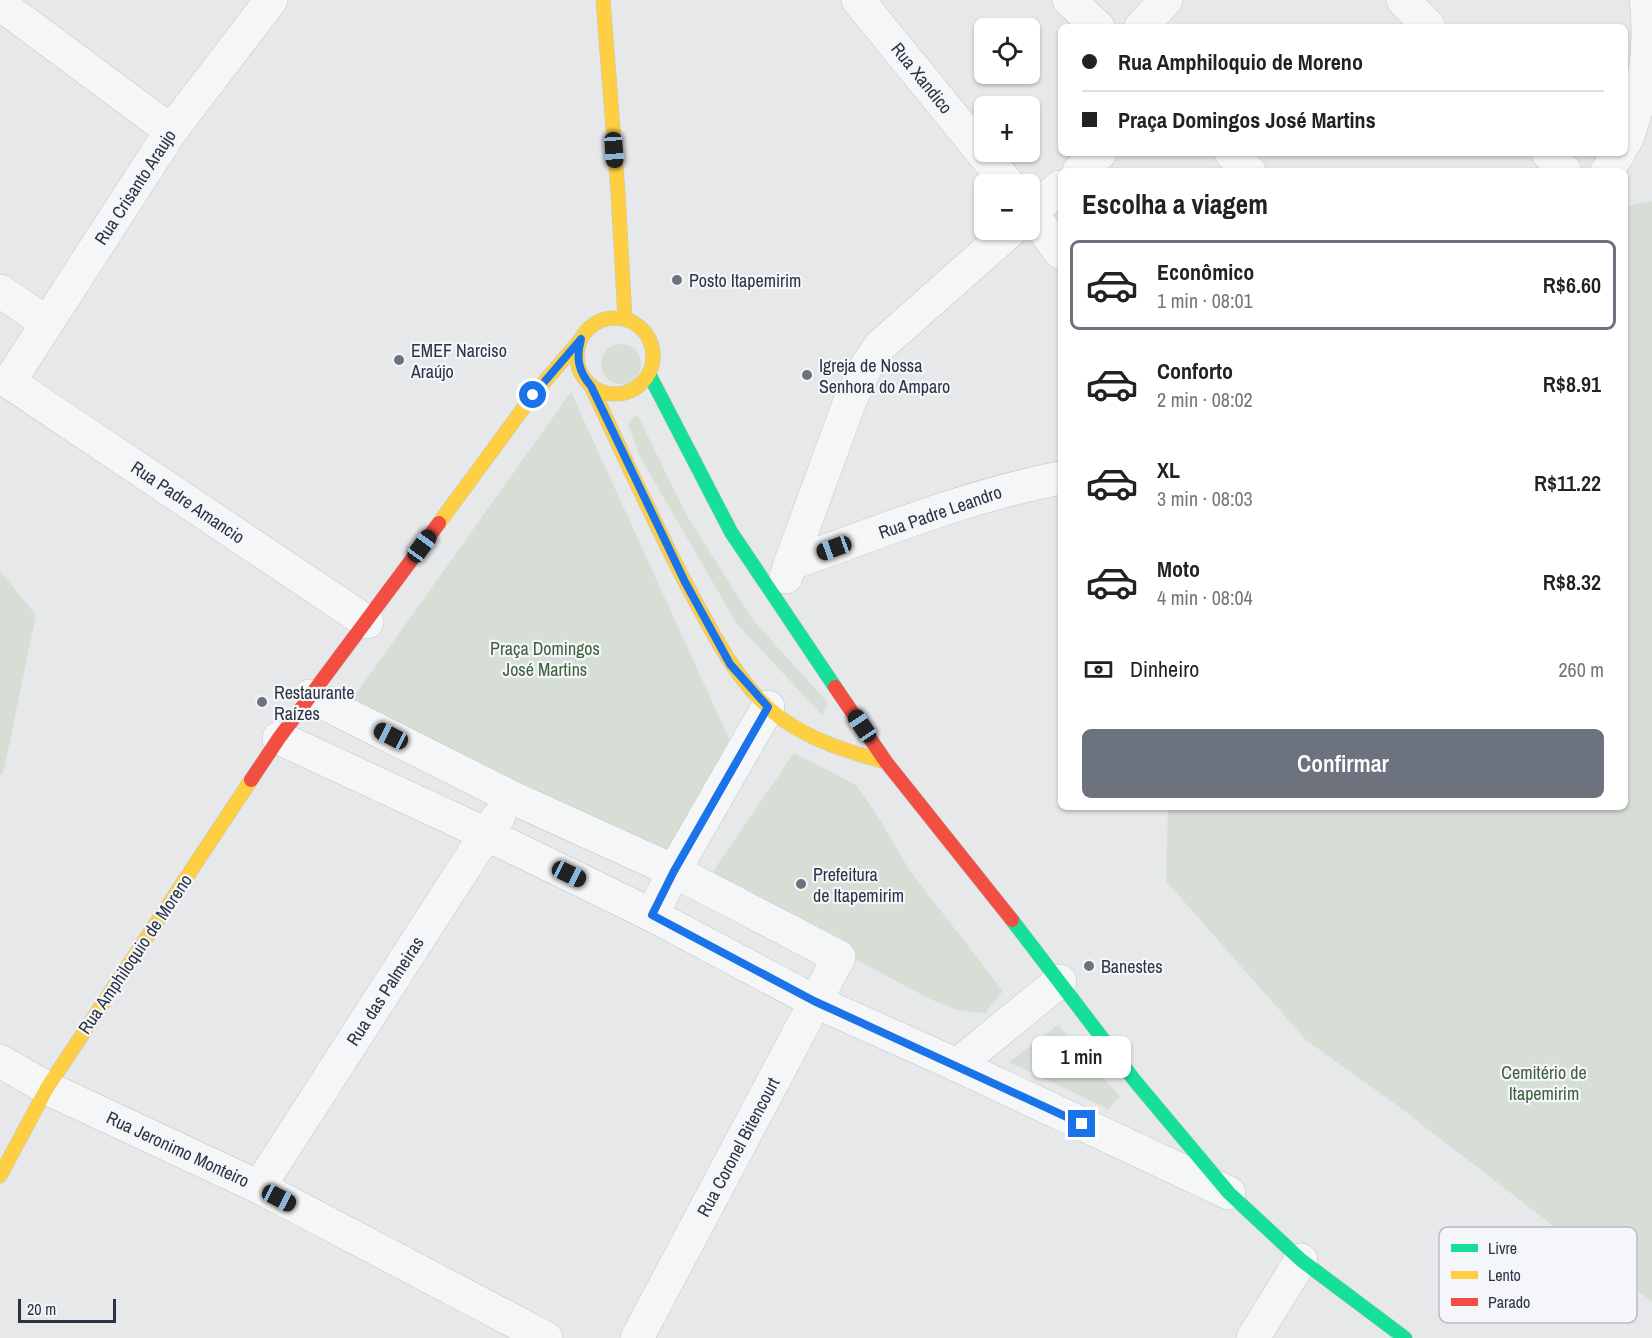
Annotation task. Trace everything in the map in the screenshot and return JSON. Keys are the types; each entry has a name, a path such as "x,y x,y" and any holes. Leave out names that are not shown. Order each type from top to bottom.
{"main road":[{"path":"603,0 625,319"},
{"path":"310,696 533,395 589,328 600,321 612,318 625,319 638,324 653,347 653,361 649,374 641,385 629,392 616,395 603,393 591,386"},
{"path":"581,339 578,364 583,376 591,386 685,582 730,664 768,707 807,735 843,751 886,762"},
{"path":"649,374 731,532 886,762 1060,981 1136,1081 1229,1193 1301,1260 1405,1338"},
{"name":"Rua Amphiloquio de Moreno","path":"0,1176 47,1088 279,738 310,696"}],"street":[{"name":"Rua Xandico","path":"858,0 1000,174"},
{"path":"1069,0 1095,24"},
{"path":"1144,24 1166,0"},
{"path":"1403,0 1426,24"},
{"path":"1628,132 1642,90 1647,51 1646,0"},
{"path":"0,4 171,130"},
{"name":"Rua Crisanto Araujo","path":"9,382 171,130 263,4"},
{"path":"1082,168 1096,156"},
{"path":"1234,156 1246,168"},
{"path":"1551,156 1562,168"},
{"path":"1040,204 1058,189"},
{"path":"1040,231 1058,250"},
{"path":"777,602 850,401 867,365 880,346 998,240"},
{"path":"0,291 47,323"},
{"name":"Rua Padre Amancio","path":"9,382 367,622"},
{"name":"Rua Padre Leandro","path":"790,564 967,501 1013,487 1058,478"},
{"path":"310,696 513,798 674,871"},
{"path":"652,915 674,871 768,707"},
{"path":"279,738 486,834 652,915 814,1001 957,1065 1229,1193"},
{"name":"Rua das Palmeiras","path":"259,1187 486,834 513,798"},
{"name":"Rua Coronel Bitencourt","path":"637,1338 839,957 674,871"},
{"path":"957,1065 1060,981"},
{"name":"Rua Jeronimo Monteiro","path":"0,1061 47,1088 259,1187 546,1338"},
{"path":"1253,1338 1301,1260"}],"green space":[{"name":"Cemitério de Itapemirim","path":"1652,201 1652,1302 1637,1290 1637,1227 1555,1227 1398,1106 1306,1040 1166,881 1168,810 1628,810 1628,206"},
{"path":"621,344 629,345 635,350 640,356 640,372 635,378 629,383 621,384 613,383 607,378 602,372 601,364 602,356 607,350 613,345"},
{"name":"Praça Domingos José Martins","path":"571,392 735,752 668,864 343,712"},
{"path":"637,414 687,516 753,620 828,703 822,715 737,624 639,455 628,424"},
{"path":"0,571 36,615 3,774 0,775"},
{"path":"794,753 856,785 877,815 910,871 1003,991 985,1013 957,1010 930,999 707,880"},
{"path":"1058,1025 1120,1097 1108,1109 1009,1062"}],"traffic: fast":[{"path":"649,374 731,532 835,687"},
{"path":"1012,920 1135,1081 1229,1193 1301,1260 1405,1338"}],"traffic: slow":[{"path":"603,0 625,319"},
{"path":"615,318 630,321 642,329 650,341 653,356 650,371 642,383 630,391 615,394 600,391 588,383 580,371 577,356 580,341 588,329 600,321 615,318"},
{"path":"439,523 533,395 581,339"},
{"path":"591,386 678,569 741,678 767,707 806,734 886,762"},
{"path":"0,1176 47,1088 251,780"}],"traffic: jam":[{"path":"251,780 279,738 439,523"},
{"path":"835,687 886,762 1012,920"}],"place":[{"name":"Posto Itapemirim","path":"677,280"},
{"name":"EMEF Narciso Araújo","path":"399,360"},
{"name":"Igreja de Nossa Senhora do Amparo","path":"807,375"},
{"name":"Restaurante Raízes","path":"262,702"},
{"name":"Prefeitura de Itapemirim","path":"801,884"},
{"name":"Banestes","path":"1089,966"}],"route":[{"path":"533,395 581,339 578,364 583,376 591,386 674,562 730,664 768,707 674,871 652,915 814,1001 1082,1124"}]}
